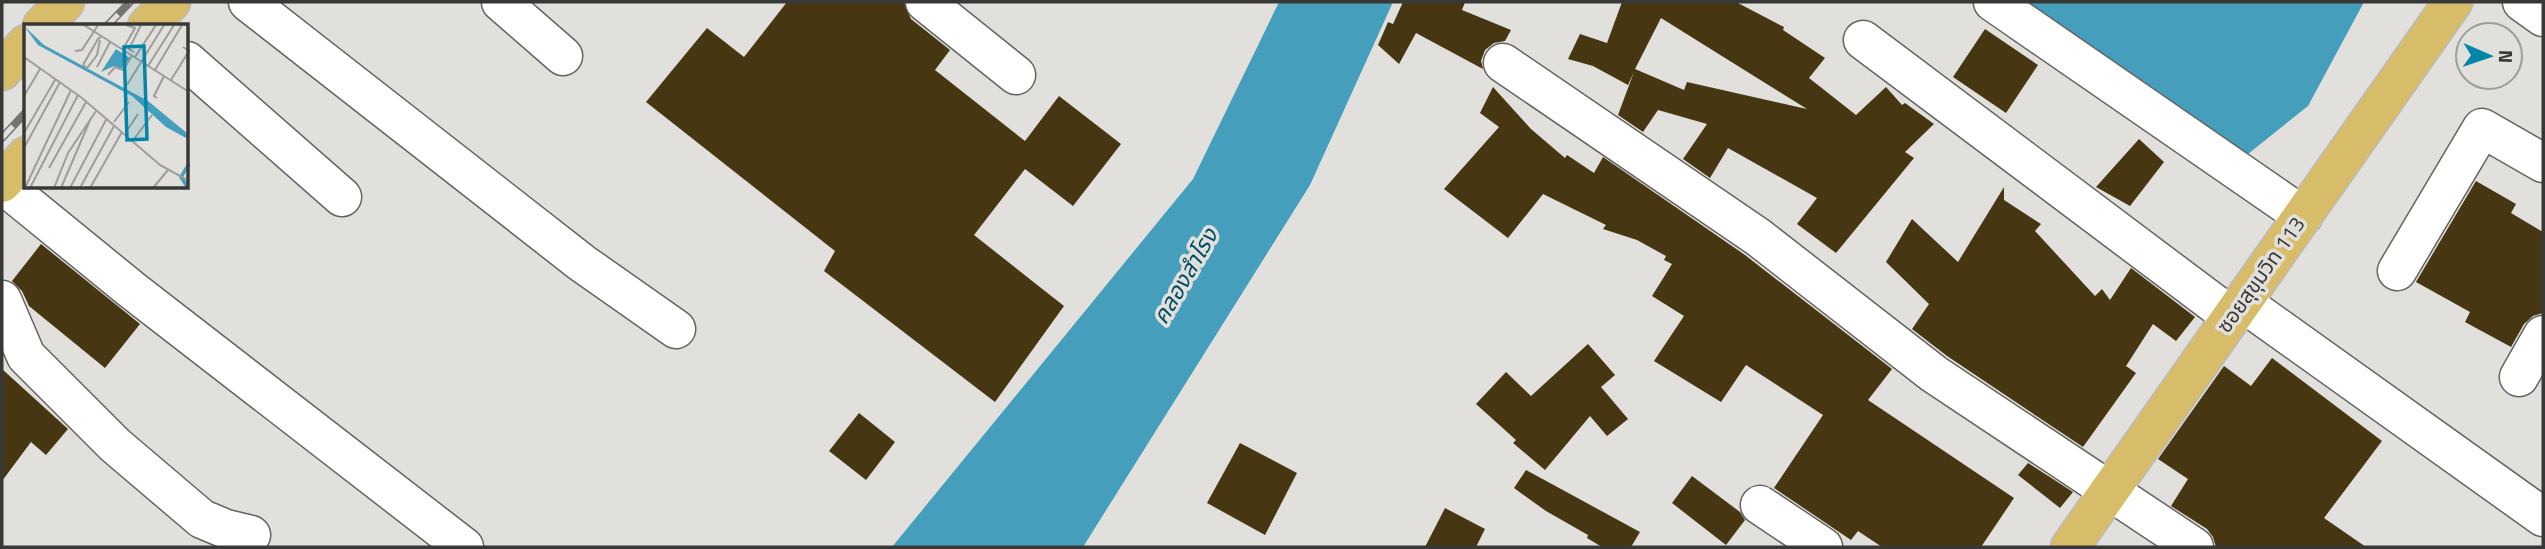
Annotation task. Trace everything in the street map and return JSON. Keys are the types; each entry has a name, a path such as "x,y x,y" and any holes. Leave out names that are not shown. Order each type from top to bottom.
{"main road":[{"path":"44,24 65,2"},
{"path":"149,24 171,2"},
{"name":"ซอยสุขุมวิท 113","path":"2070,547 2453,2"},
{"path":"2,71 24,46"},
{"path":"2,183 24,158"}],"street":[{"path":"248,2 582,264 676,329"},
{"path":"501,2 563,56"},
{"path":"925,2 1016,75"},
{"path":"1993,2 2303,216"},
{"path":"2522,2 2543,17"},
{"path":"1863,40 2237,310 2543,517"},
{"path":"1503,63 1758,237 1934,374 2194,547"},
{"path":"192,76 342,198"},
{"path":"2397,271 2482,128 2543,163"},
{"path":"2,183 132,290 464,547"},
{"path":"2,300 26,356 115,445 202,519 251,535"},
{"path":"2519,377 2543,335"},
{"path":"1760,505 1823,547"}],"water":[{"name":"คลองสำโรง","path":"1279,2 1393,2 1310,185 1083,547 892,547 1193,179"},
{"path":"2019,2 2364,2 2308,106 2243,158"}],"building":[{"path":"787,2 904,2 911,19 950,50 935,70 1025,141 1059,96 1121,144 1073,206 1025,169 974,235 1064,306 995,402 824,271 835,251 646,102 707,28 744,57"},
{"path":"1403,2 1465,2 1462,10 1511,30 1505,41 1494,43 1485,50 1481,61 1483,69 1416,33 1399,64 1378,45 1388,22 1393,24"},
{"path":"1622,2 1736,2 1784,27 1783,30 1825,58 1809,78 1856,115 1886,87 1902,105 1905,103 1934,124 1905,152 1914,158 1836,253 1797,224 1817,198 1728,148 1710,178 1683,159 1707,124 1658,110 1643,132 1618,115 1634,72 1628,85 1593,66 1568,59 1580,34 1607,43","holes":["1661,18 1807,109 1687,82 1684,90 1635,69"]},
{"path":"1985,29 2038,65 2006,113 1953,77"},
{"path":"1493,87 1531,129 1565,158 1567,155 1594,173 1603,157 1745,255 1892,369 1868,400 2014,498 1981,547 1882,547 1858,531 1851,540 1774,488 1823,415 1746,365 1721,402 1654,361 1684,316 1652,296 1672,264 1664,260 1666,256 1637,240 1603,229 1606,225 1543,194 1508,238 1444,189 1499,127 1480,113"},
{"path":"2139,139 2164,162 2130,206 2096,187"},
{"path":"2476,181 2516,204 2511,213 2543,232 2543,313 2533,316 2524,324 2511,347 2465,322 2470,312 2416,282"},
{"path":"2004,187 2004,200 2041,224 2035,231 2095,296 2102,289 2110,300 2131,268 2195,317 2176,341 2153,324 2126,366 2136,373 2083,447 1947,356 1912,329 1929,304 1886,262 1912,219 1958,262"},
{"path":"41,244 140,324 105,368 29,306 22,291 12,281"},
{"path":"1588,344 1615,375 1601,387 1628,419 1607,436 1590,416 1545,470 1513,443 1516,440 1476,404 1506,372 1531,396"},
{"path":"2272,358 2382,441 2324,518 2366,547 2216,547 2207,529 2171,506 2188,479 2158,459 2224,366 2251,386"},
{"path":"2,369 68,429 46,455 31,442 2,481"},
{"path":"859,413 895,442 866,480 829,451"},
{"path":"1240,443 1297,473 1265,535 1207,503"},
{"path":"2028,463 2073,492 2060,508 2018,475"},
{"path":"1526,470 1640,532 1631,547 1602,547 1587,538 1588,535 1546,511 1514,488"},
{"path":"1692,476 1740,512 1745,520 1726,545 1672,503"},
{"path":"1445,508 1485,529 1476,547 1425,547"}],"railway":[{"path":"109,24 130,2"},
{"path":"2,138 24,114"}]}
